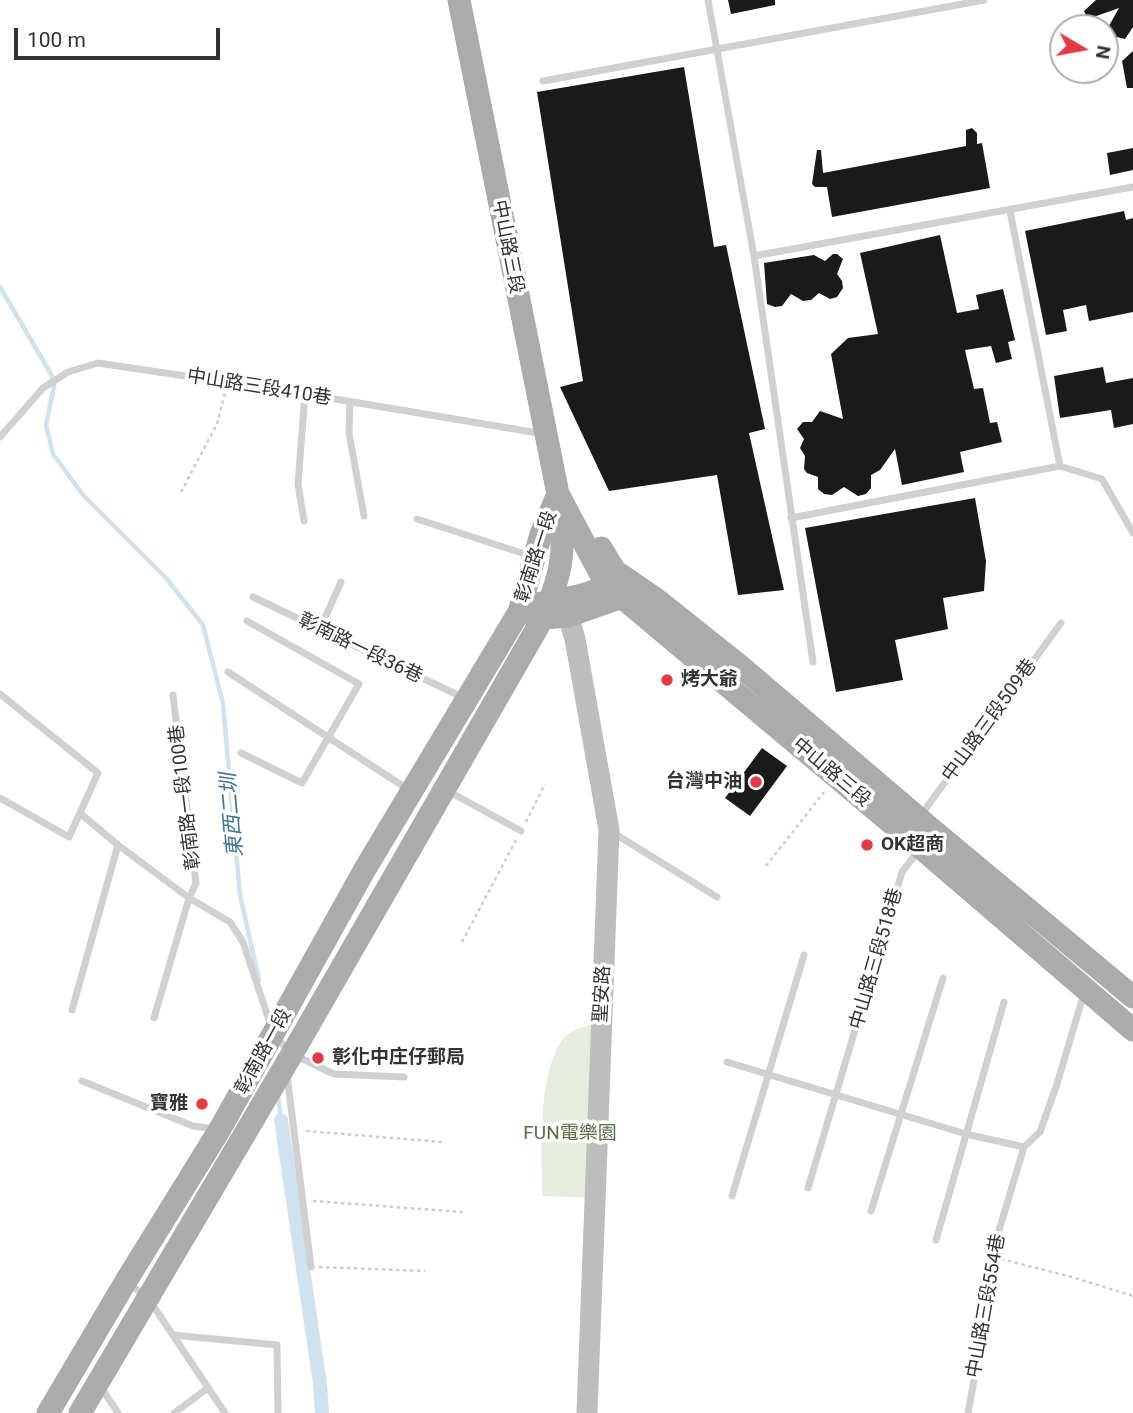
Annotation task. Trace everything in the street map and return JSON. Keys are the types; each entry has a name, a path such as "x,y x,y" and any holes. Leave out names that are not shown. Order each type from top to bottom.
{"main road":[{"name":"中山路三段","path":"459,0 544,434 558,494 580,540 618,584 835,777 923,831 1133,997"},
{"name":"彰南路一段","path":"48,1413 275,1036 365,869 519,611 558,494"},
{"name":"彰南路一段","path":"80,1413 292,1054 443,788 557,603 563,534 558,494"},
{"name":"中山路三段","path":"618,584 656,599 739,665 923,831 1084,990 1133,1030"},
{"path":"519,611 557,603 618,584"}],"street":[{"name":"聖安路","path":"557,603 575,639 609,830 587,1413"}],"lane":[{"path":"708,0 754,256 813,662"},
{"path":"543,81 984,0"},
{"path":"754,256 1133,187"},
{"path":"1010,211 1060,466"},
{"name":"中山路三段410巷","path":"0,437 43,388 68,372 98,363 544,434"},
{"path":"304,521 298,484 305,394"},
{"path":"350,403 349,433 364,516"},
{"path":"791,518 1060,466 1102,479 1133,533"},
{"path":"417,519 535,557"},
{"path":"320,629 341,582"},
{"name":"彰南路一段36巷","path":"253,597 468,700"},
{"path":"241,753 302,783 359,684 247,621"},
{"name":"中山路三段509巷","path":"923,831 1061,623"},
{"path":"228,672 412,792"},
{"path":"0,694 98,773 69,837 0,798"},
{"name":"彰南路一段100巷","path":"173,695 196,883 189,898"},
{"path":"443,788 521,831"},
{"name":"彰南路一段100巷","path":"81,814 189,898 230,922 243,943 275,1036 292,1054"},
{"path":"609,830 717,897"},
{"name":"中山路三段518巷","path":"808,1188 902,872 923,831"},
{"path":"72,1010 118,845"},
{"path":"154,1018 189,898"},
{"path":"732,1196 804,955"},
{"name":"中山路三段554巷","path":"968,1413 981,1343 991,1257 1024,1147 1040,1132 1084,990 1100,969"},
{"path":"871,1211 943,978"},
{"path":"936,1240 1004,1002"},
{"path":"311,1267 287,1075 292,1054 334,1074 404,1077"},
{"path":"727,1062 966,1134 1024,1147"},
{"path":"82,1081 193,1126 220,1129 243,1138"},
{"path":"126,1282 148,1298 225,1413"},
{"path":"173,1335 277,1345 278,1413"},
{"path":"98,1382 118,1413"},
{"path":"174,1413 208,1388"}],"path":[{"path":"181,492 217,424 228,383"},
{"path":"766,866 835,777"},
{"path":"462,942 545,784"},
{"path":"294,1130 442,1142"},
{"path":"303,1200 463,1212"},
{"path":"991,1257 1072,1277 1133,1296"},
{"path":"311,1267 425,1271"}],"green space":[{"name":"FUN電樂園","path":"601,1023 595,1198 542,1196 543,1115 548,1074 554,1055 562,1040 570,1033"}],"building":[{"path":"728,0 775,0 775,5 731,14"},
{"path":"1096,0 1133,0 1133,27 1125,39 1119,38 1119,14 1116,14 1119,8 1102,14 1086,14 1084,11"},
{"path":"1133,51 1133,88 1127,88 1122,61"},
{"path":"684,67 714,247 726,245 765,429 749,433 784,590 738,595 717,475 609,491 560,387 583,381 537,92"},
{"path":"972,128 977,133 977,144 982,143 990,188 832,217 827,187 815,187 812,184 817,150 821,150 823,173 966,146 966,130"},
{"path":"1133,148 1133,170 1110,175 1107,153"},
{"path":"1124,211 1126,220 1133,218 1133,312 1089,321 1086,305 1063,310 1067,331 1046,335 1025,231"},
{"path":"940,235 957,313 979,309 976,295 1003,289 1015,340 1008,342 1012,359 996,363 991,346 965,350 974,389 983,388 990,423 997,422 1002,442 960,452 964,472 902,485 895,449 880,470 871,475 871,488 866,494 858,496 844,487 832,495 824,494 818,489 818,477 804,469 805,456 800,448 804,439 797,429 803,422 812,422 820,411 843,419 831,354 848,338 878,334 860,253"},
{"path":"833,254 843,259 837,274 843,288 837,297 830,299 819,293 811,300 803,301 791,294 782,306 767,304 764,263 814,255 825,261"},
{"path":"1103,367 1106,383 1133,378 1133,424 1114,428 1111,410 1060,418 1054,376"},
{"path":"975,498 986,561 984,591 943,598 948,629 895,640 903,680 836,692 805,528"},
{"name":"台灣中油","path":"762,748 787,766 750,816 725,798"}],"waterway":[{"name":"東西二圳","path":"0,287 55,381 46,425 53,454 83,495 166,578 203,625 223,704 240,895 259,980"},
{"name":"東西二圳","path":"278,1096 281,1120"},
{"name":"東西二圳","path":"281,1120 322,1413"}],"place":[{"name":"烤大爺","path":"667,680"},
{"name":"台灣中油","path":"756,782"},
{"name":"OK超商","path":"867,845"},
{"name":"彰化中庄仔郵局","path":"318,1058"},
{"name":"寶雅","path":"202,1104"}]}
